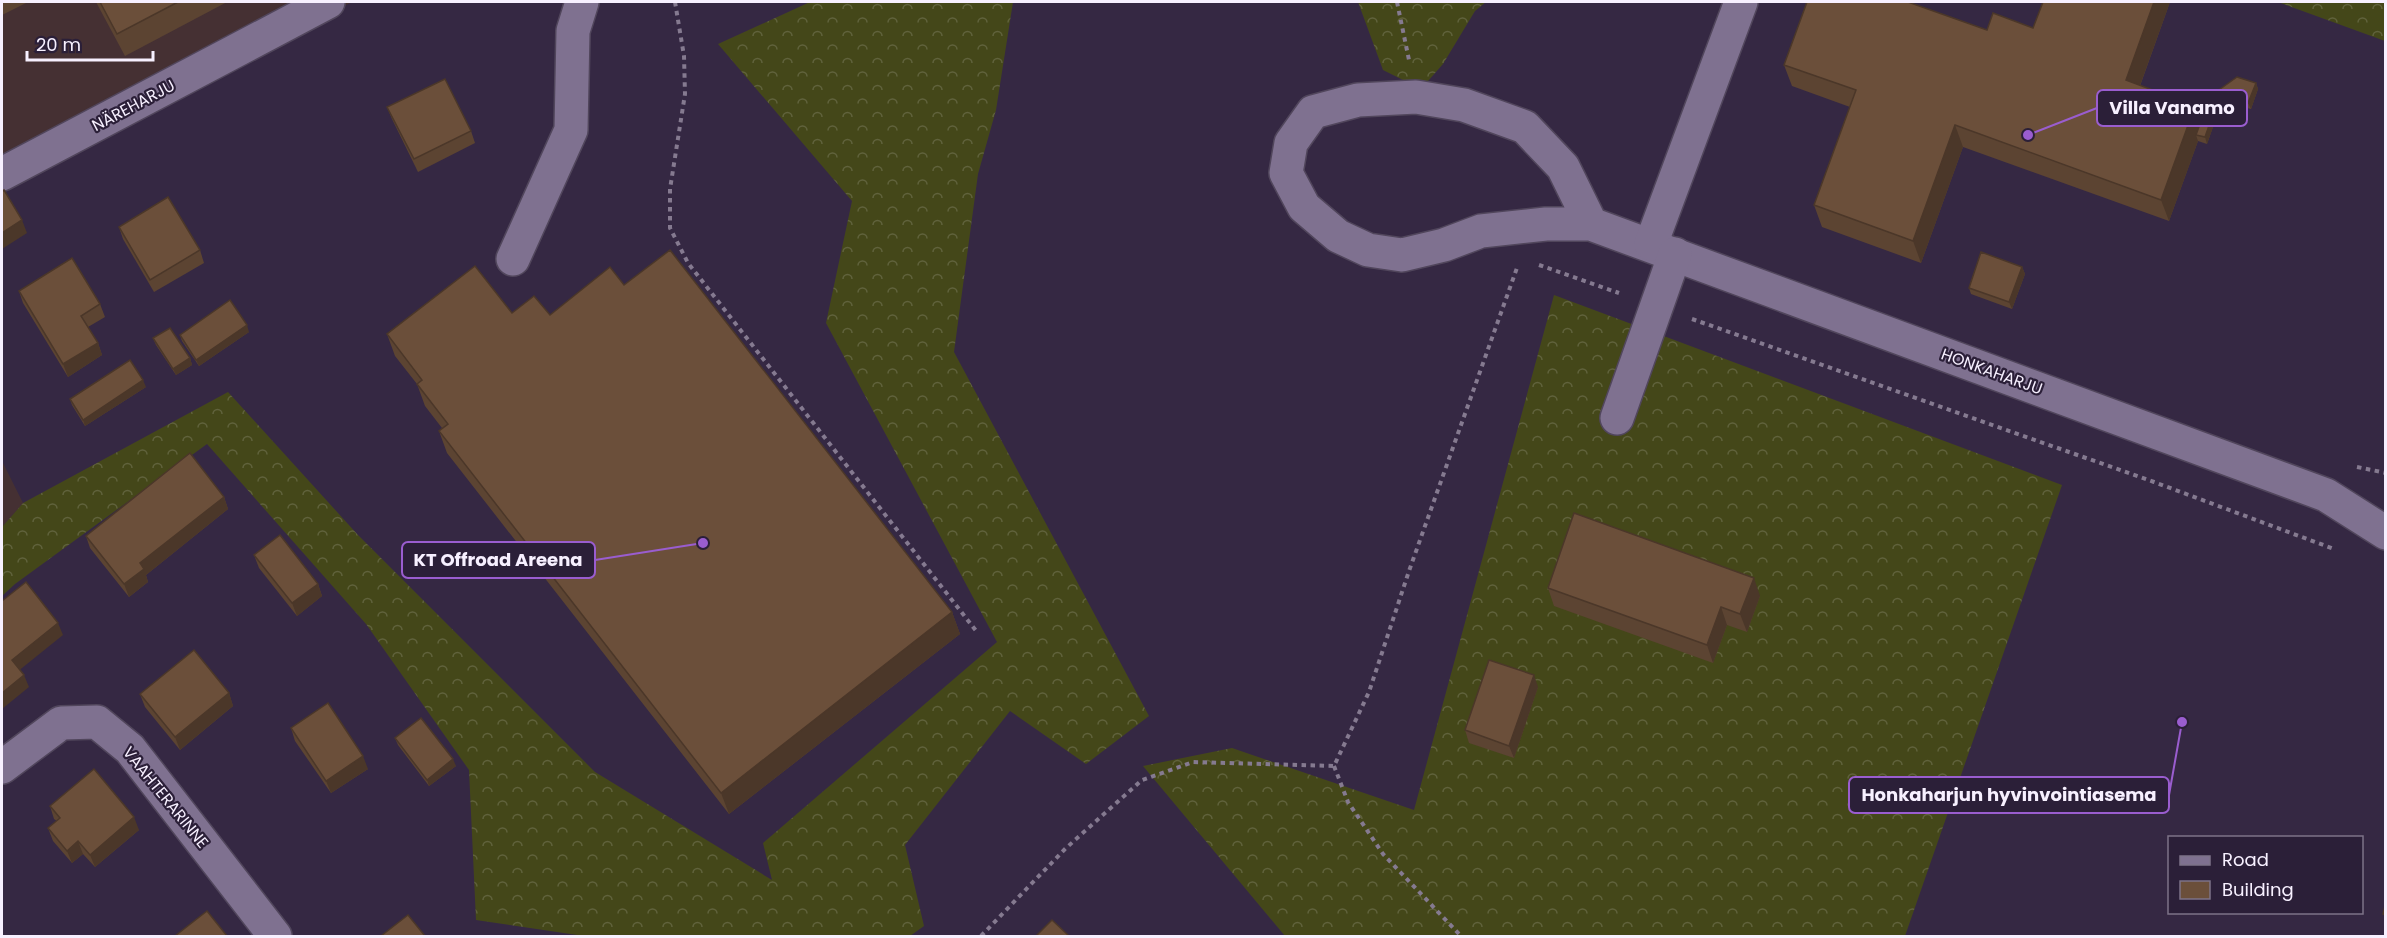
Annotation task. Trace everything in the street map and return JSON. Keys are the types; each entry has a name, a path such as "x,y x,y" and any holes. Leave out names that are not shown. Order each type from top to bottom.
{"street":[{"name":"NÄREHARJU","path":"2,174 328,2"},
{"path":"513,259 571,130 573,31 582,2"},
{"path":"1617,418 1656,306 1663,249 1741,2"},
{"name":"HONKAHARJU","path":"1592,224 1563,167 1526,127 1464,105 1416,97 1358,99 1313,112 1291,143 1286,173 1304,207 1338,236 1368,249 1402,255 1444,245 1481,231 1546,224 1592,224 2326,495 2385,533"},
{"name":"VAAHTERARINNE","path":"2,767 61,723 97,722 130,749 275,936"}],"path":[{"path":"675,2 684,56 685,94 670,189 670,228 688,263 977,632"},
{"path":"1397,2 1416,97"},
{"path":"1461,936 1383,854 1348,802 1334,766 1369,692 1409,571 1520,258 1481,231"},
{"path":"1531,262 2154,482 2342,552"},
{"path":"981,936 1065,849 1142,780 1193,762 1334,766"}],"shaded area":[{"path":"2,2 352,2 2,189"},
{"path":"2,461 23,503 2,527"}],"green space":[{"path":"810,2 1013,2 996,110 978,174 954,352 1149,716 1086,764 1010,711 905,845 924,926 910,936 584,936 476,920 469,770 366,624 207,444 15,584 2,596 2,527 23,503 228,392 358,535 595,772 772,880 763,843 997,642 826,323 852,201 718,44"},
{"path":"1358,2 1486,2 1475,11 1443,64 1421,89 1383,70"},
{"path":"2278,2 2385,2 2385,41"},
{"path":"1554,295 2062,485 1905,936 1285,936 1143,766 1232,748 1414,810"}],"building":[{"path":"100,2 178,2 117,34"},
{"path":"1807,2 1908,2 1987,30 1993,13 2033,28 2043,2 2154,2 2126,80 2195,106 2161,200 1955,125 1913,241 1814,205 1856,90 1784,65"},
{"path":"2237,77 2256,83 2248,103 2240,100 2211,120 2205,137 2196,135 2201,121 2195,107"},
{"path":"445,79 471,131 414,159 387,107"},
{"path":"4,190 22,220 2,233 2,192"},
{"path":"168,197 200,250 150,280 119,227"},
{"path":"670,250 952,612 721,793 439,431 448,424 417,384 422,380 387,334 475,266 512,313 534,296 550,315 610,267 624,285"},
{"path":"1981,252 2022,267 2009,302 1969,288"},
{"path":"72,258 100,304 81,316 98,343 63,364 19,291"},
{"path":"230,300 247,325 196,360 180,335"},
{"path":"170,328 190,358 173,369 153,338"},
{"path":"130,360 143,380 83,420 70,399"},
{"path":"190,453 224,497 140,563 144,569 124,584 86,536"},
{"path":"1574,513 1754,578 1740,614 1721,607 1707,645 1548,588"},
{"path":"280,535 318,584 292,603 254,555"},
{"path":"26,582 58,623 12,660 24,675 2,693 2,601"},
{"path":"194,650 229,693 175,737 140,694"},
{"path":"1489,660 1534,675 1509,746 1465,730"},
{"path":"328,703 363,756 326,781 291,728"},
{"path":"421,718 453,759 427,780 395,738"},
{"path":"94,769 134,817 90,855 78,841 67,851 48,828 60,818 50,806"},
{"path":"207,911 227,936 175,936"},
{"path":"408,915 425,936 381,936"},
{"path":"1052,920 1069,936 1036,936"}],"place":[{"name":"Villa Vanamo","path":"2028,135"},
{"name":"KT Offroad Areena","path":"703,543"},
{"name":"Honkaharjun hyvinvointiasema","path":"2182,722"}]}
